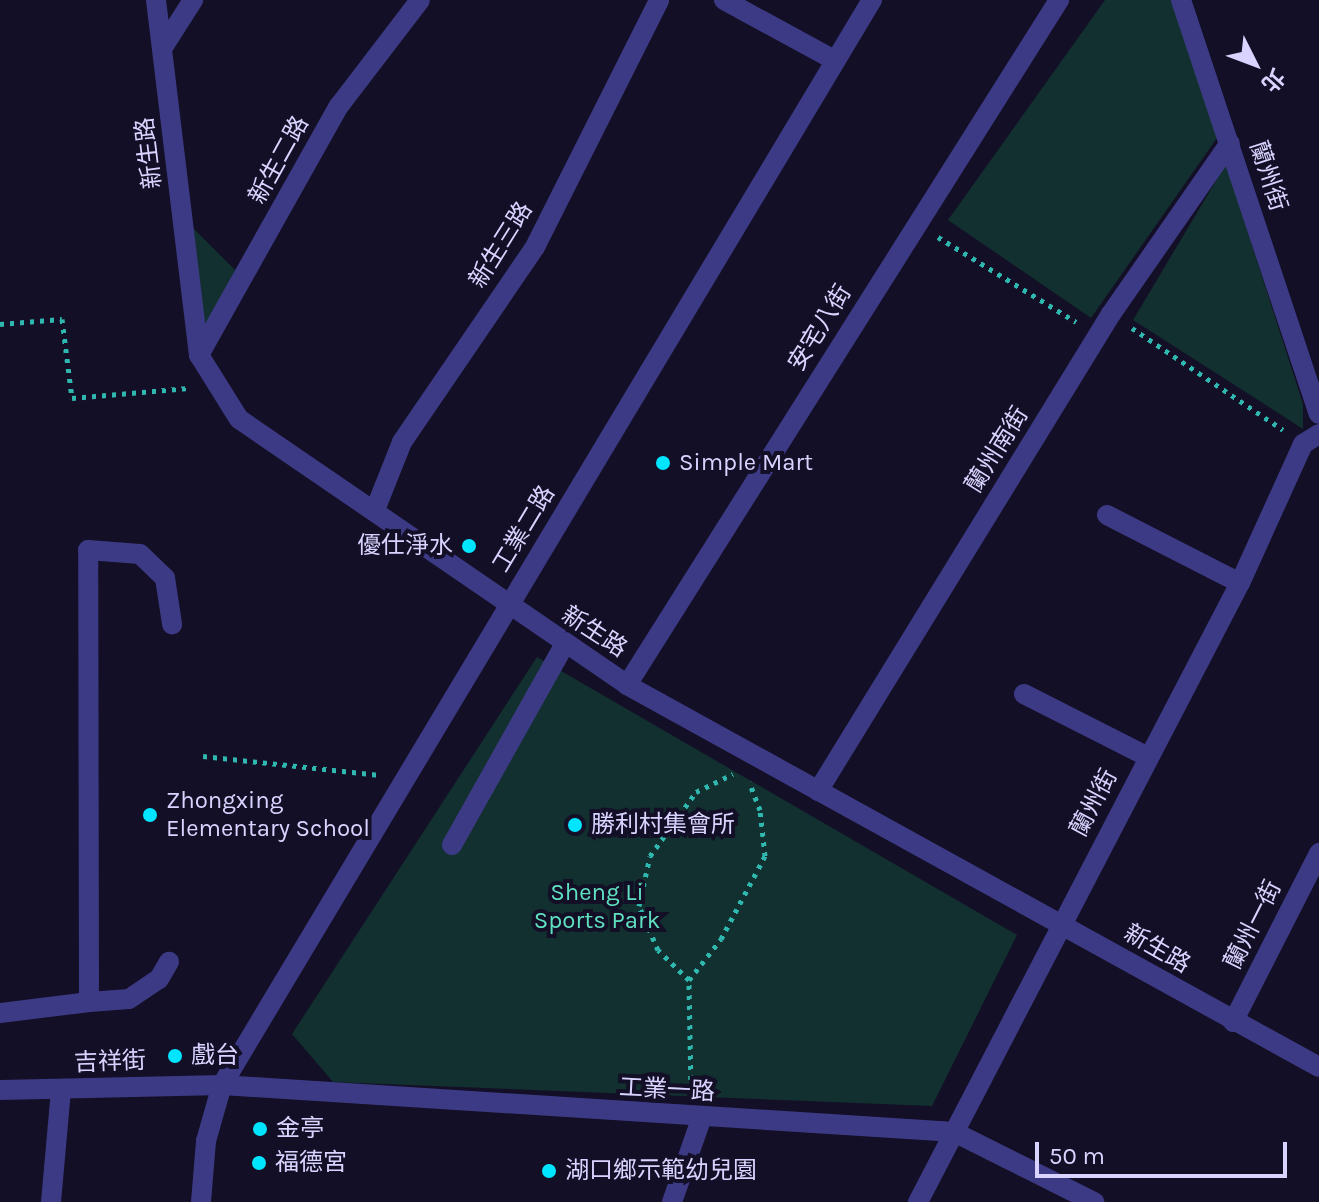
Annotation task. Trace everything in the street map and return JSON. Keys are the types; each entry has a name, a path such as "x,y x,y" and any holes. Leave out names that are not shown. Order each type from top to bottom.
{"street":[{"name":"新生路","path":"156,0 199,355 239,419 627,685 1319,1067"},
{"path":"163,47 193,0"},
{"name":"新生二路","path":"199,355 339,106 420,0"},
{"name":"新生三路","path":"375,510 402,442 535,247 659,0"},
{"path":"724,0 834,60"},
{"name":"工業二路","path":"201,1202 206,1141 222,1085 872,0"},
{"name":"安宅八街","path":"627,685 1059,0"},
{"name":"蘭州街","path":"1181,0 1319,414"},
{"name":"蘭州南街","path":"818,791 1111,314 1230,143"},
{"name":"蘭州街","path":"918,1202 1059,923 1240,583 1311,439"},
{"path":"1107,515 1240,583"},
{"path":"89,1002 88,550 140,554 165,578 172,624"},
{"path":"452,845 565,644"},
{"path":"1024,694 1148,757"},
{"name":"蘭州一街","path":"1233,1022 1319,853"},
{"path":"0,1013 129,999 159,979 169,962"},
{"name":"吉祥街","path":"0,1090 222,1085"},
{"name":"工業一路","path":"222,1085 954,1132 1094,1202"},
{"path":"51,1202 61,1090"},
{"path":"672,1202 702,1117"}],"path":[{"path":"917,224 1098,336"},
{"path":"1111,314 1311,439"},
{"path":"0,324 62,319 72,398 218,386"},
{"path":"203,756 372,772 404,784"},
{"path":"689,980 658,950 639,906 650,856 696,792 744,769 760,810 765,856 721,939 689,980 691,1094"}],"green space":[{"path":"1105,0 1171,0 1217,138 1091,318 948,220"},
{"path":"1226,164 1303,404 1303,429 1133,320"},
{"path":"192,227 237,272 202,329"},
{"name":"Sheng Li Sports Park","path":"537,657 1017,935 932,1106 333,1082 292,1034"}],"place":[{"name":"Simple Mart","path":"663,463"},
{"name":"優仕淨水","path":"469,546"},
{"name":"Zhongxing Elementary School","path":"150,815"},
{"name":"勝利村集會所","path":"575,825"},
{"name":"戲台","path":"175,1056"},
{"name":"金亭","path":"260,1129"},
{"name":"福德宮","path":"259,1163"},
{"name":"湖口鄉示範幼兒園","path":"549,1171"}]}
